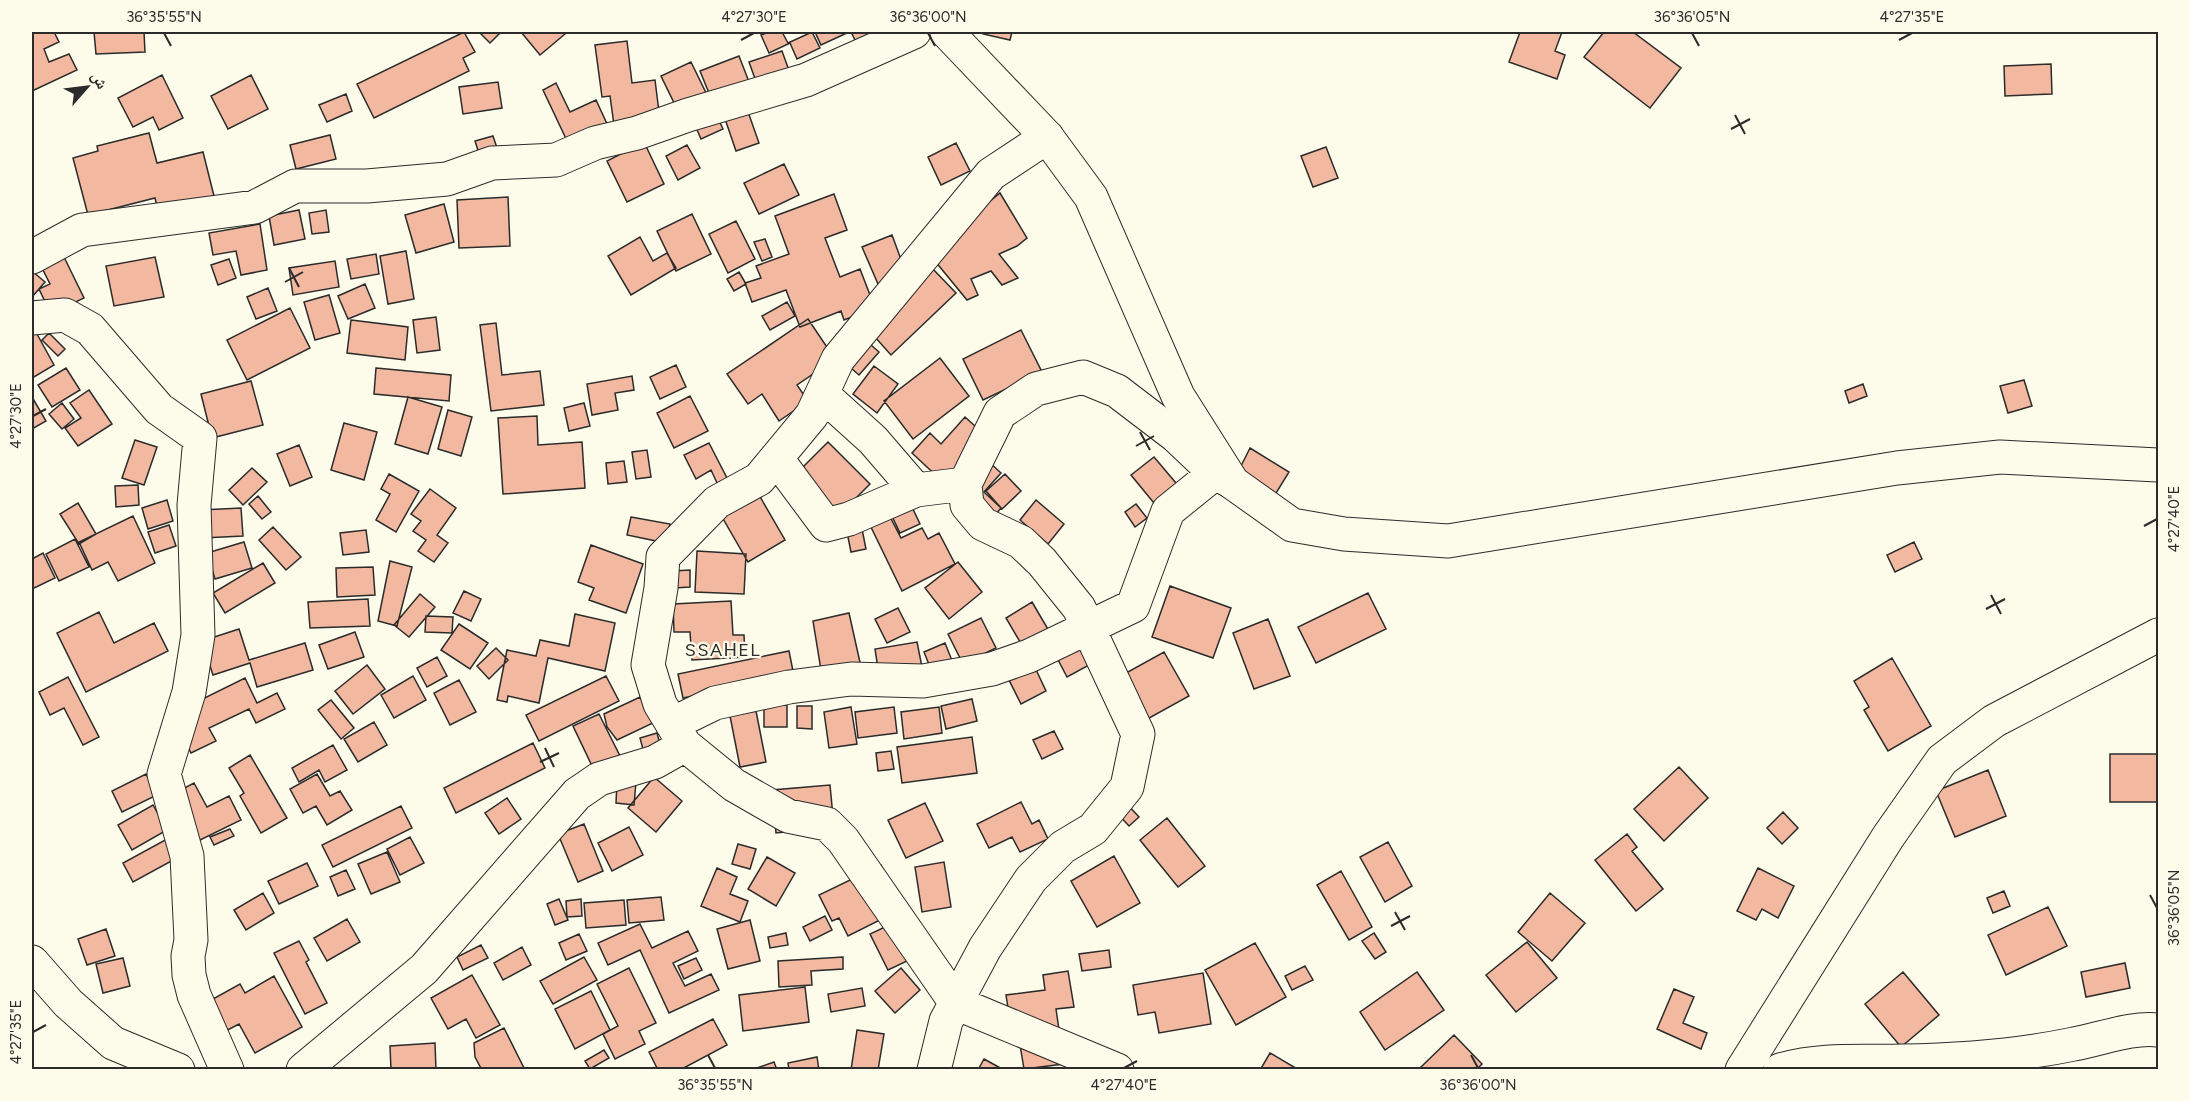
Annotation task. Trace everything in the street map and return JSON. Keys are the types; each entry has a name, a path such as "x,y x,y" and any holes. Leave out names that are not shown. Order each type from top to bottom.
{"street":[{"path":"32,257 82,230 255,207 295,186 367,186 447,178 492,163 556,160 595,143 637,134 688,115 806,80 914,32"},
{"path":"947,32 1047,137 1091,197 1178,396 1224,478"},
{"path":"1047,137 991,174 838,359 812,415 759,479 717,502 663,557 661,588 648,665 660,704 679,734 735,785 788,816 827,824 843,840 956,1003 1118,1070"},
{"path":"32,318 65,315 90,329 159,409 200,438 194,505 198,635 189,692 164,774 167,792 187,856 192,940 188,956 189,975 194,995 227,1070"},
{"path":"933,1070 946,1021 985,948 1030,879 1063,847 1093,829 1127,787 1138,734 1079,608 1042,562 1021,542 983,524 967,505 965,484 1000,413 1036,389 1083,377 1117,391 1176,436 1224,478 1292,525 1344,534 1448,541 1898,468 2000,457 2158,465"},
{"path":"822,394 873,440 916,490"},
{"path":"777,459 826,525 849,519 916,490 965,484"},
{"path":"303,1070 424,969 577,794 599,779 655,762 679,734 714,703 789,687 851,679 923,681 992,669 1029,656 1133,606 1168,511 1224,478"},
{"path":"1742,1070 1888,837 1942,760 1994,721 2158,635"},
{"path":"32,962 68,1004 113,1043 178,1070"},
{"path":"1780,1070 1817,1061 1965,1060 2039,1052 2110,1037 2140,1028 2158,1030"}],"building":[{"path":"32,32 54,32 59,42 44,49 49,62 69,54 77,70 32,91"},
{"path":"94,32 144,32 145,52 96,54"},
{"path":"464,32 475,52 463,58 469,71 374,118 357,84"},
{"path":"479,32 501,32 490,43"},
{"path":"521,32 563,32 565,34 540,55"},
{"path":"769,32 782,32 788,43 812,32 820,48 797,59 790,43 769,53 761,35"},
{"path":"815,32 849,32 821,45"},
{"path":"851,32 877,32 856,42"},
{"path":"983,32 1012,32 1010,40 983,34"},
{"path":"1520,32 1562,32 1555,51 1565,55 1557,79 1509,62"},
{"path":"1604,32 1633,32 1681,68 1650,108 1584,57"},
{"path":"627,41 632,83 655,80 660,120 614,125 610,96 602,97 595,45"},
{"path":"782,51 791,76 758,87 749,62"},
{"path":"739,56 751,87 713,103 700,71"},
{"path":"691,62 709,99 679,113 661,76"},
{"path":"2051,64 2052,94 2005,96 2004,66"},
{"path":"162,75 183,118 159,130 153,117 133,127 118,98"},
{"path":"251,75 268,109 228,129 211,96"},
{"path":"498,82 502,108 463,114 459,87"},
{"path":"556,83 570,112 596,100 608,126 569,145 543,90"},
{"path":"346,94 352,111 327,122 319,105"},
{"path":"746,106 759,143 736,151 723,113"},
{"path":"713,108 723,129 701,139 692,118"},
{"path":"149,133 157,163 203,152 215,200 159,215 155,198 88,215 73,158 98,151 97,146"},
{"path":"330,135 336,159 296,169 290,145"},
{"path":"493,136 500,157 482,163 475,141"},
{"path":"644,142 664,184 627,202 607,161"},
{"path":"956,143 970,171 941,185 928,157"},
{"path":"687,145 700,168 678,180 666,156"},
{"path":"1326,147 1338,178 1313,187 1301,156"},
{"path":"784,164 799,195 759,214 744,183"},
{"path":"1000,193 1027,238 1017,246 999,254 1018,278 1002,285 991,271 971,279 978,295 967,300 935,261 930,250"},
{"path":"834,194 847,230 825,238 840,277 860,269 875,308 844,320 841,311 800,327 786,290 752,302 745,283 761,278 756,266 789,254 775,216"},
{"path":"508,197 510,246 459,248 457,200"},
{"path":"444,204 454,242 416,253 405,215"},
{"path":"299,210 305,239 274,245 269,216"},
{"path":"326,210 329,232 312,234 309,213"},
{"path":"692,214 711,254 676,271 657,231"},
{"path":"736,221 755,259 728,273 709,234"},
{"path":"260,224 267,270 241,275 236,251 213,255 209,233"},
{"path":"892,235 906,273 878,284 862,247"},
{"path":"640,237 653,261 667,253 676,268 631,295 608,256"},
{"path":"765,239 772,257 762,261 754,242"},
{"path":"406,251 414,299 388,304 380,256"},
{"path":"376,254 379,274 351,279 347,259"},
{"path":"63,255 84,298 51,314 39,289 50,284 41,266"},
{"path":"155,257 164,297 114,306 106,266"},
{"path":"229,259 236,278 218,285 211,265"},
{"path":"335,261 339,287 293,295 289,268"},
{"path":"930,266 956,293 891,355 866,327"},
{"path":"32,271 45,282 32,297"},
{"path":"739,272 746,284 734,291 727,279"},
{"path":"365,284 375,308 348,319 338,296"},
{"path":"268,288 277,311 256,319 247,297"},
{"path":"329,295 340,333 315,340 304,302"},
{"path":"787,302 795,316 770,330 762,316"},
{"path":"290,308 310,348 247,380 227,340"},
{"path":"436,317 440,350 417,353 413,320"},
{"path":"808,319 835,359 797,385 808,401 779,421 762,394 748,404 727,374"},
{"path":"351,320 408,327 405,360 347,353"},
{"path":"496,323 502,375 540,371 544,405 491,411 480,325"},
{"path":"32,325 54,365 34,377 32,373"},
{"path":"1021,330 1042,372 983,400 963,359"},
{"path":"49,333 65,349 58,356 42,340"},
{"path":"863,338 879,352 859,375 843,361"},
{"path":"940,358 969,396 913,439 884,401"},
{"path":"676,365 686,387 660,399 650,377"},
{"path":"874,366 898,384 877,413 853,394"},
{"path":"66,368 80,390 52,407 38,385"},
{"path":"376,368 451,375 449,401 374,394"},
{"path":"632,376 634,390 615,393 618,410 592,415 587,384"},
{"path":"2024,380 2032,406 2008,413 2000,386"},
{"path":"251,381 263,425 212,438 201,394"},
{"path":"1863,384 1867,396 1849,403 1845,391"},
{"path":"89,390 112,424 78,446 65,428 81,418 70,403"},
{"path":"690,396 708,431 674,448 657,413"},
{"path":"32,397 46,421 32,429"},
{"path":"408,397 442,407 428,454 395,444"},
{"path":"62,403 74,419 62,429 49,414"},
{"path":"584,403 590,426 569,431 564,408"},
{"path":"448,410 472,417 461,456 438,449"},
{"path":"537,416 538,445 582,442 585,488 503,494 498,418"},
{"path":"965,417 986,436 944,483 912,453 930,433 941,444"},
{"path":"344,423 377,432 364,480 331,470"},
{"path":"135,440 157,447 144,485 122,478"},
{"path":"828,442 870,484 838,516 796,474"},
{"path":"709,443 728,480 718,485 711,470 696,479 684,455"},
{"path":"299,445 312,477 290,486 277,454"},
{"path":"1250,448 1289,472 1270,503 1236,476"},
{"path":"647,450 651,477 636,479 632,452"},
{"path":"1154,457 1181,489 1158,508 1131,475"},
{"path":"624,461 627,482 608,484 606,463"},
{"path":"989,462 1001,473 984,492 1001,508 992,519 966,495"},
{"path":"252,468 267,482 243,505 229,490"},
{"path":"389,474 419,491 396,532 376,520 390,494 381,489"},
{"path":"1005,474 1021,491 1002,509 986,491"},
{"path":"138,485 139,505 116,507 115,486"},
{"path":"755,488 785,540 748,562 718,510"},
{"path":"430,489 456,508 437,535 448,543 434,562 418,551 426,540 413,531 421,521 411,514"},
{"path":"258,496 271,512 262,519 249,504"},
{"path":"167,500 173,521 148,529 142,508"},
{"path":"1036,500 1064,524 1048,544 1020,520"},
{"path":"78,503 96,534 79,544 60,514"},
{"path":"1136,504 1147,518 1135,527 1125,512"},
{"path":"911,505 920,524 900,533 891,514"},
{"path":"241,508 243,536 203,538 201,510"},
{"path":"888,513 901,538 922,528 928,539 939,533 955,564 902,591 869,523"},
{"path":"133,516 155,563 118,581 108,562 92,570 79,542"},
{"path":"631,517 670,524 666,543 627,535"},
{"path":"169,525 176,546 155,553 148,532"},
{"path":"273,527 301,557 286,570 259,540"},
{"path":"862,529 866,549 851,552 847,532"},
{"path":"366,530 369,552 343,555 340,533"},
{"path":"75,539 89,567 59,581 46,554"},
{"path":"244,542 252,568 215,579 207,553"},
{"path":"1914,542 1922,559 1895,572 1887,555"},
{"path":"591,545 643,564 626,613 589,600 594,588 578,582"},
{"path":"697,551 746,554 744,594 695,592"},
{"path":"43,553 55,578 32,589 32,559"},
{"path":"390,561 412,567 397,626 378,621"},
{"path":"958,562 982,592 949,619 925,588"},
{"path":"263,563 275,583 225,613 213,593"},
{"path":"373,567 375,595 337,597 336,568"},
{"path":"690,570 690,587 674,588 673,571"},
{"path":"1170,586 1231,608 1213,658 1152,637"},
{"path":"464,591 481,599 471,621 453,613"},
{"path":"1368,593 1386,629 1316,663 1298,627"},
{"path":"420,594 435,607 409,637 394,625"},
{"path":"368,599 370,626 310,628 308,602"},
{"path":"731,601 733,635 744,635 745,657 692,660 690,632 674,632 673,604"},
{"path":"1032,602 1052,636 1026,652 1006,618"},
{"path":"898,608 910,632 887,643 875,619"},
{"path":"99,612 114,643 154,623 168,651 86,692 57,633"},
{"path":"849,613 861,667 822,676 813,621"},
{"path":"575,614 615,623 605,671 548,658 539,703 508,696 507,702 497,700 507,650 536,656 540,640 569,646"},
{"path":"426,616 453,617 452,633 425,632"},
{"path":"981,618 996,648 963,664 948,634"},
{"path":"1268,619 1290,676 1254,689 1233,633"},
{"path":"459,624 488,643 470,669 441,650"},
{"path":"239,629 249,660 305,643 313,670 257,687 250,663 213,675 202,641"},
{"path":"355,632 364,657 328,669 319,645"},
{"path":"1077,638 1091,664 1067,677 1053,650"},
{"path":"917,642 922,667 879,675 875,649"},
{"path":"945,643 953,663 932,672 924,652"},
{"path":"496,648 508,660 489,679 477,666"},
{"path":"789,651 794,676 683,698 678,674"},
{"path":"1164,652 1189,696 1142,722 1117,678"},
{"path":"437,657 447,676 427,687 417,668"},
{"path":"1892,658 1931,726 1888,751 1864,710 1869,707 1854,681"},
{"path":"1031,659 1046,691 1021,704 1005,672"},
{"path":"367,665 385,689 353,714 335,691"},
{"path":"413,676 426,700 394,718 381,695"},
{"path":"606,676 619,701 539,741 526,715"},
{"path":"68,677 99,737 83,745 64,708 50,715 39,692"},
{"path":"245,678 257,703 277,693 285,709 256,723 249,709 209,728 216,741 191,753 172,714"},
{"path":"459,680 476,712 450,725 434,693"},
{"path":"640,697 653,723 617,740 607,727 604,714"},
{"path":"972,699 977,721 946,729 941,706"},
{"path":"331,700 354,728 341,739 318,710"},
{"path":"764,705 787,705 787,727 764,727"},
{"path":"797,706 812,706 812,729 797,728"},
{"path":"851,707 857,744 829,748 824,712"},
{"path":"894,707 897,733 858,738 855,712"},
{"path":"939,707 942,733 904,739 901,712"},
{"path":"756,711 766,762 740,767 730,716"},
{"path":"599,714 620,756 593,768 573,726"},
{"path":"374,722 387,745 358,762 344,739"},
{"path":"1054,731 1063,749 1042,759 1033,740"},
{"path":"657,733 661,748 644,753 640,738"},
{"path":"972,737 977,773 902,783 897,747"},
{"path":"533,743 545,768 456,813 444,788"},
{"path":"333,745 347,770 325,782 319,770 299,782 292,768"},
{"path":"891,751 894,769 878,771 876,753"},
{"path":"2110,754 2158,754 2158,802 2110,802"},
{"path":"250,755 287,818 261,833 240,796 244,793 229,768"},
{"path":"1679,767 1708,798 1664,841 1634,809"},
{"path":"1988,770 2006,816 1955,837 1936,791"},
{"path":"146,774 157,795 122,812 112,791"},
{"path":"317,774 330,796 340,791 352,810 327,825 316,806 303,813 290,789"},
{"path":"654,777 682,801 656,832 628,808"},
{"path":"617,781 636,782 634,805 616,803"},
{"path":"194,783 207,807 229,796 241,820 198,841 173,794"},
{"path":"830,785 834,827 776,833 772,790"},
{"path":"507,798 521,819 499,834 485,813"},
{"path":"1021,802 1032,824 1039,820 1048,839 1020,852 1012,837 989,848 977,824"},
{"path":"925,803 943,841 906,858 888,820"},
{"path":"1126,803 1139,817 1129,826 1116,812"},
{"path":"153,805 167,830 132,850 118,825"},
{"path":"401,806 412,828 333,867 322,845"},
{"path":"1783,812 1798,828 1782,844 1767,828"},
{"path":"1167,818 1205,866 1178,887 1140,840"},
{"path":"584,824 603,871 578,882 558,834"},
{"path":"629,827 643,855 612,871 598,843"},
{"path":"230,829 234,836 214,845 210,837"},
{"path":"1627,834 1637,847 1632,851 1663,889 1636,911 1595,860"},
{"path":"410,837 424,863 400,875 387,849"},
{"path":"167,839 177,858 133,882 123,863"},
{"path":"1388,842 1412,886 1385,902 1360,857"},
{"path":"738,844 756,849 750,869 732,864"},
{"path":"387,852 400,882 371,894 358,864"},
{"path":"1114,856 1140,903 1097,927 1071,881"},
{"path":"767,857 795,873 776,906 748,889"},
{"path":"944,862 951,907 922,912 915,867"},
{"path":"307,863 318,886 279,904 268,881"},
{"path":"881,865 902,909 848,936 839,918 832,921 819,895"},
{"path":"717,868 737,877 730,894 748,901 740,922 701,906"},
{"path":"1758,868 1794,886 1778,918 1762,909 1756,920 1737,911"},
{"path":"346,870 355,889 338,896 330,877"},
{"path":"1341,871 1372,927 1349,940 1317,885"},
{"path":"2004,891 2010,906 1993,913 1987,898"},
{"path":"263,893 274,913 246,930 234,910"},
{"path":"1550,893 1585,923 1552,961 1518,932"},
{"path":"661,897 664,920 629,923 627,900"},
{"path":"559,899 568,920 555,925 547,904"},
{"path":"581,899 582,916 567,917 566,901"},
{"path":"624,900 626,925 586,928 584,903"},
{"path":"2048,907 2067,946 2006,975 1988,935"},
{"path":"825,916 832,930 810,941 803,927"},
{"path":"906,917 924,953 888,970 870,934"},
{"path":"347,919 360,942 327,961 314,938"},
{"path":"750,920 760,961 728,969 717,929"},
{"path":"640,924 652,948 688,931 698,951 673,963 685,986 711,974 719,990 669,1013 640,950 608,965 598,943"},
{"path":"106,929 115,956 87,965 78,939"},
{"path":"786,933 788,945 770,948 768,937"},
{"path":"1374,933 1386,952 1375,959 1362,941"},
{"path":"579,934 587,951 566,960 559,943"},
{"path":"299,941 309,960 306,962 327,1003 305,1014 274,953"},
{"path":"1527,942 1557,978 1516,1012 1486,975"},
{"path":"1255,943 1286,997 1236,1025 1205,970"},
{"path":"481,945 488,958 463,970 457,957"},
{"path":"522,947 531,965 503,980 494,963"},
{"path":"1109,950 1111,967 1082,971 1079,954"},
{"path":"584,957 597,980 553,1004 540,981"},
{"path":"843,957 843,969 811,971 812,985 779,987 778,961"},
{"path":"123,958 130,986 103,993 96,964"},
{"path":"696,958 702,970 684,979 678,966"},
{"path":"2125,963 2130,988 2086,997 2081,972"},
{"path":"1305,966 1313,980 1292,990 1285,976"},
{"path":"629,968 656,1023 639,1031 645,1044 615,1059 603,1034 618,1026 597,984"},
{"path":"901,968 920,990 895,1013 875,991"},
{"path":"1068,971 1074,1007 1056,1009 1064,1064 1024,1069 1017,1027 1011,1027 1006,995 1045,990 1043,975"},
{"path":"1417,972 1444,1010 1385,1050 1360,1012"},
{"path":"1903,972 1939,1015 1901,1047 1865,1004"},
{"path":"1203,973 1211,1024 1159,1033 1155,1012 1138,1015 1133,985"},
{"path":"472,975 500,1025 476,1038 466,1019 448,1029 431,998"},
{"path":"274,976 302,1027 255,1053 239,1024 220,1034 204,1004 240,984 245,993"},
{"path":"805,987 809,1022 743,1031 739,995"},
{"path":"862,988 865,1006 831,1012 828,994"},
{"path":"1674,989 1694,997 1683,1023 1707,1033 1701,1049 1657,1029"},
{"path":"591,991 610,1030 575,1049 555,1009"},
{"path":"713,1019 727,1045 680,1070 658,1070 649,1052"},
{"path":"504,1028 525,1070 482,1070 475,1057 474,1043"},
{"path":"857,1030 884,1034 878,1070 851,1070"},
{"path":"1454,1035 1482,1064 1476,1070 1424,1070 1421,1067"},
{"path":"435,1043 436,1070 391,1070 390,1046"},
{"path":"604,1050 609,1058 590,1069 585,1061"},
{"path":"1270,1053 1299,1070 1260,1070"},
{"path":"817,1057 819,1070 789,1070 788,1063"},
{"path":"984,1059 1004,1070 978,1070"},
{"path":"774,1062 777,1070 751,1070"}],"district":[{"name":"SSAḤEL","path":"723,650"}]}
